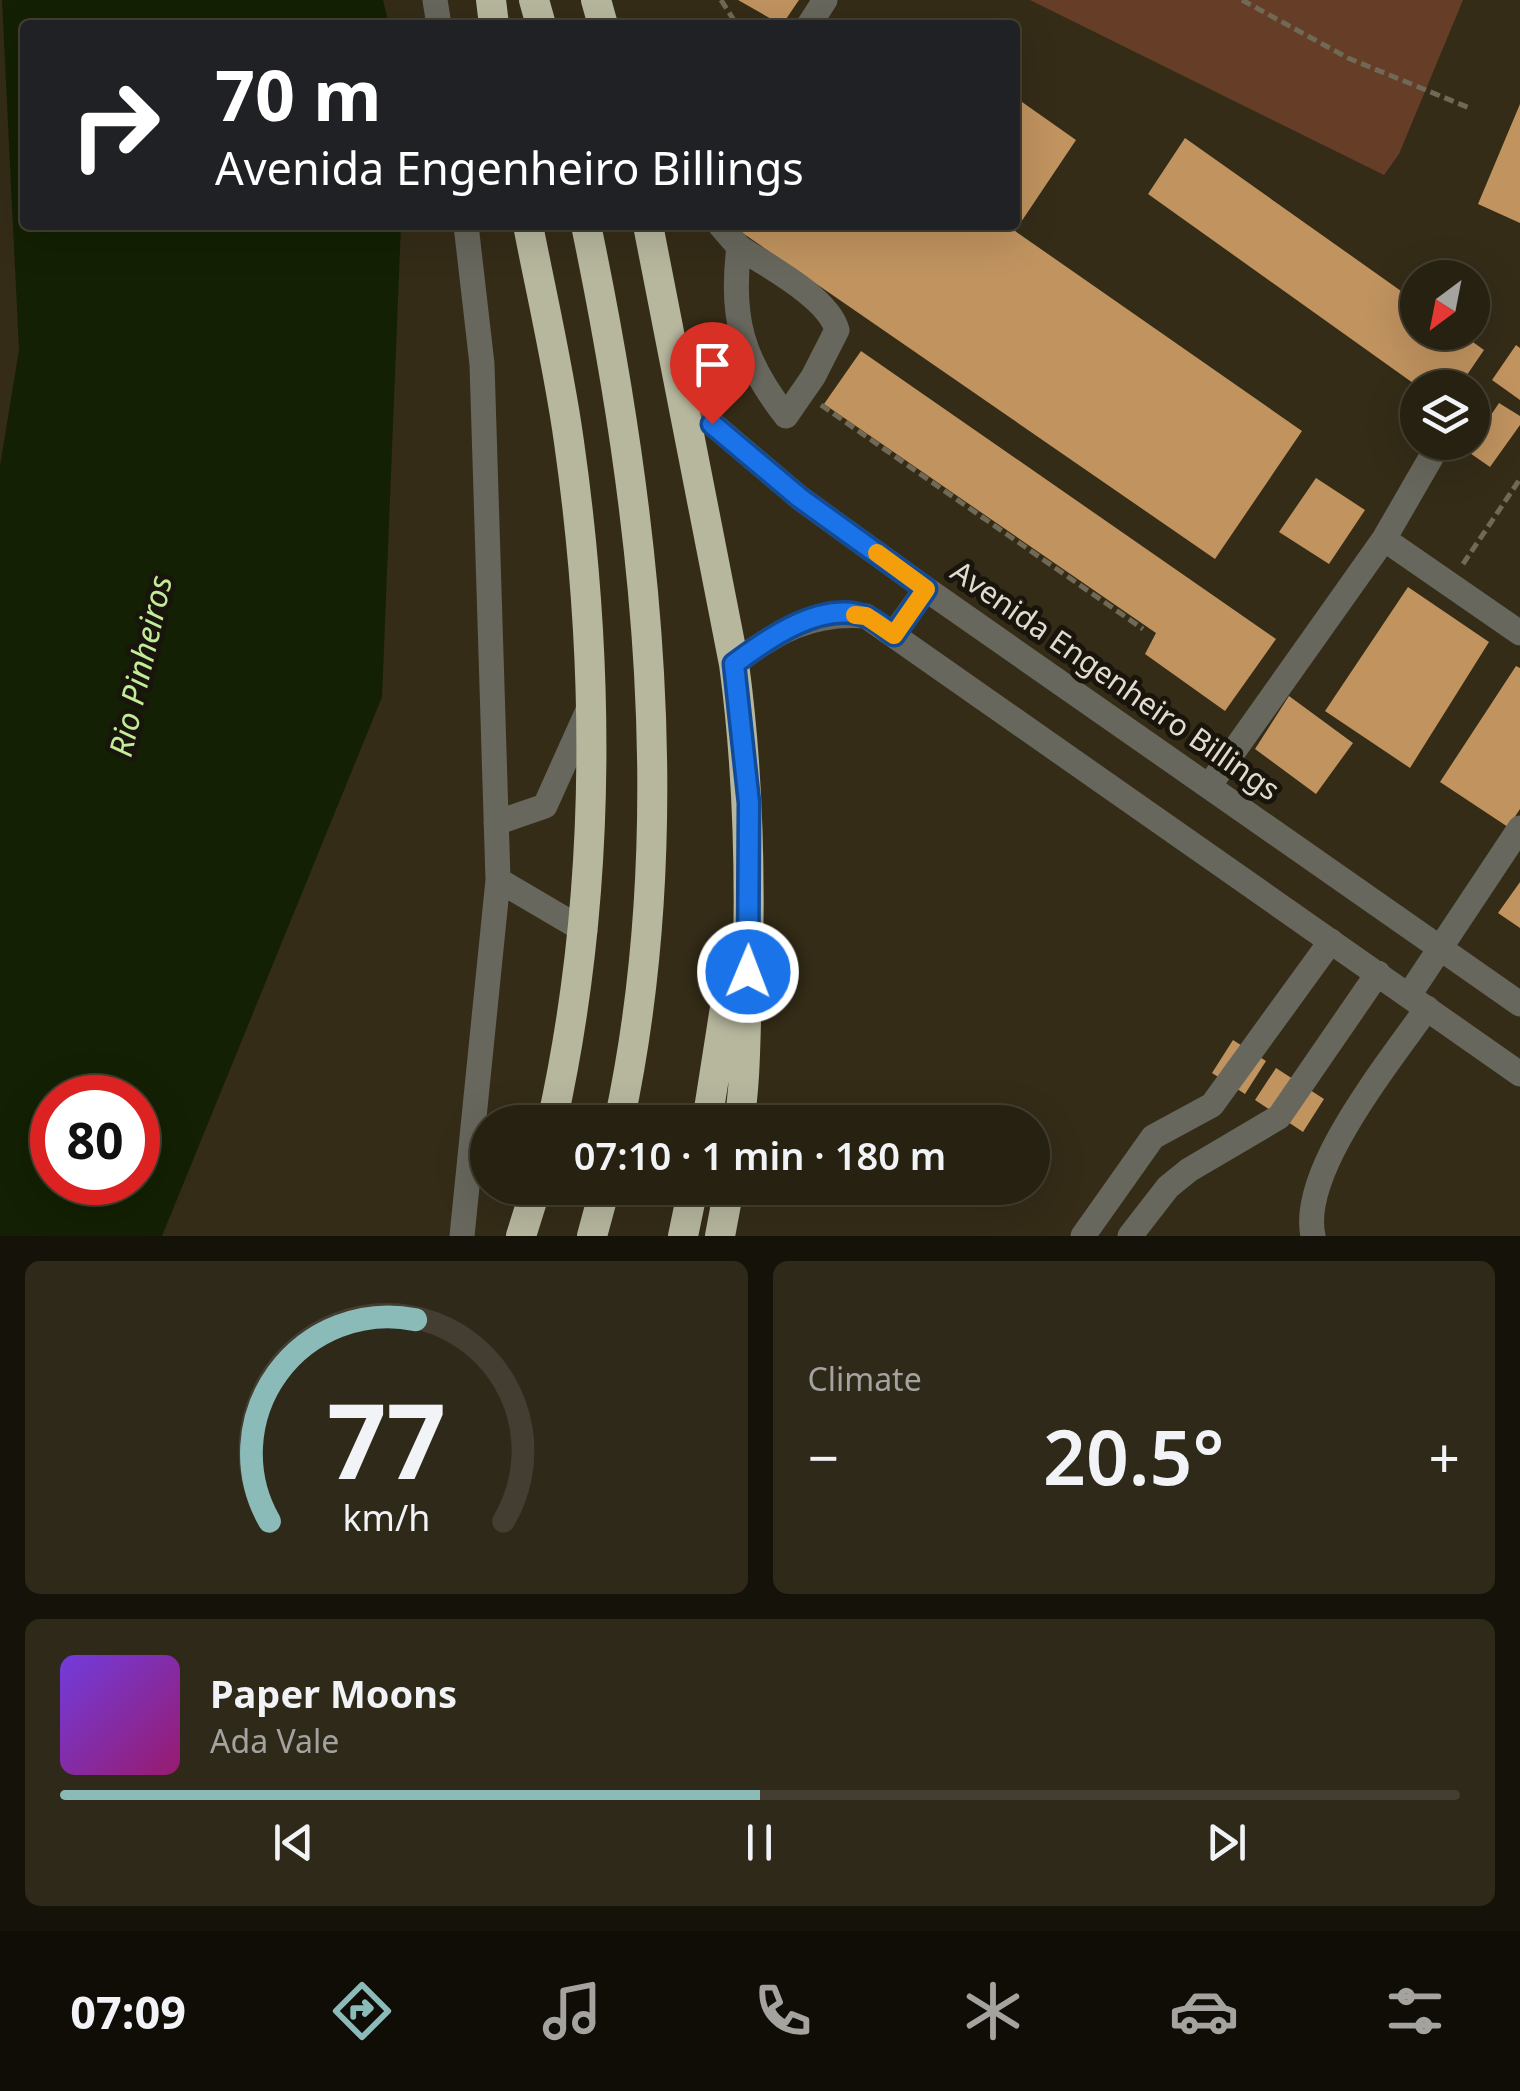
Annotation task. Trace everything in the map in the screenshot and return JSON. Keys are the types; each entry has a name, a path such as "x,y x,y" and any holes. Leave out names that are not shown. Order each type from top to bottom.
{"highway":[{"path":"529,230 569,442 588,633 590,814 584,931 556,1105"},
{"path":"587,230 605,315 650,666 646,928 622,1105"},
{"path":"649,230 734,664 749,803 749,939 741,1105"},
{"path":"710,1105 726,1001 749,939"},
{"path":"520,1236 530,1205"},
{"path":"592,1236 600,1205"},
{"path":"684,1236 690,1205"},
{"path":"720,1236 726,1205"}],"street":[{"path":"462,1236 498,880 482,364 467,230"},
{"path":"724,230 739,247 816,300 834,321 835,339 786,416 755,368 733,298 739,247"},
{"name":"Avenida Engenheiro Billings","path":"683,399 800,498 1520,1004"},
{"path":"1209,786 1384,539 1430,460"},
{"path":"1384,539 1520,633"},
{"path":"894,635 926,589"},
{"path":"734,664 770,639 824,615 866,616 1520,1074"},
{"path":"496,823 545,806 589,708"},
{"path":"1313,1236 1311,1202 1318,1180 1418,1002 1441,948 1520,828"},
{"path":"1480,917 1520,860"},
{"path":"498,880 584,931"},
{"path":"1083,1236 1153,1137 1212,1105 1332,941"},
{"path":"1130,1236 1168,1187 1188,1170 1280,1117 1378,973"}],"path":[{"path":"1242,0 1348,58 1472,109"},
{"path":"803,392 1143,629"},
{"path":"1449,584 1520,479"}],"shaded area":[{"path":"1030,0 1463,0 1399,154 1384,175"}],"water":[{"name":"Rio Pinheiros","path":"2,0 383,0 388,20 20,20 20,230 401,230 382,697 162,1236 0,1236 0,466 19,350"}],"building":[{"path":"738,0 799,0 785,20 773,20"},
{"path":"1020,101 1076,140 1020,224"},
{"path":"1520,104 1520,223 1478,204"},
{"path":"1185,138 1400,290 1400,350 1484,350 1470,370 1400,370 1400,374 1148,194"},
{"path":"738,230 1016,230 1302,431 1215,559"},
{"path":"1516,345 1520,348 1520,400 1492,380"},
{"path":"861,351 1276,639 1225,711 1145,654 1156,633 824,404"},
{"path":"1499,403 1520,416 1520,425 1490,467 1480,460 1490,460 1490,416"},
{"path":"1316,478 1365,510 1329,564 1279,532"},
{"path":"1408,587 1489,642 1410,768 1325,711"},
{"path":"1516,666 1520,668 1520,809 1508,827 1440,782"},
{"path":"1289,696 1353,743 1316,794 1255,749"},
{"path":"1520,882 1520,928 1498,913"},
{"path":"1233,1040 1266,1061 1245,1094 1212,1073"},
{"path":"1276,1068 1324,1099 1303,1132 1255,1100"}],"slow traffic":[{"path":"855,615 866,616 894,635 926,589 877,553"}],"route":[{"path":"712,424 800,498 926,589 894,635 866,616 824,615 770,639 734,664 749,803 748,972"}]}
